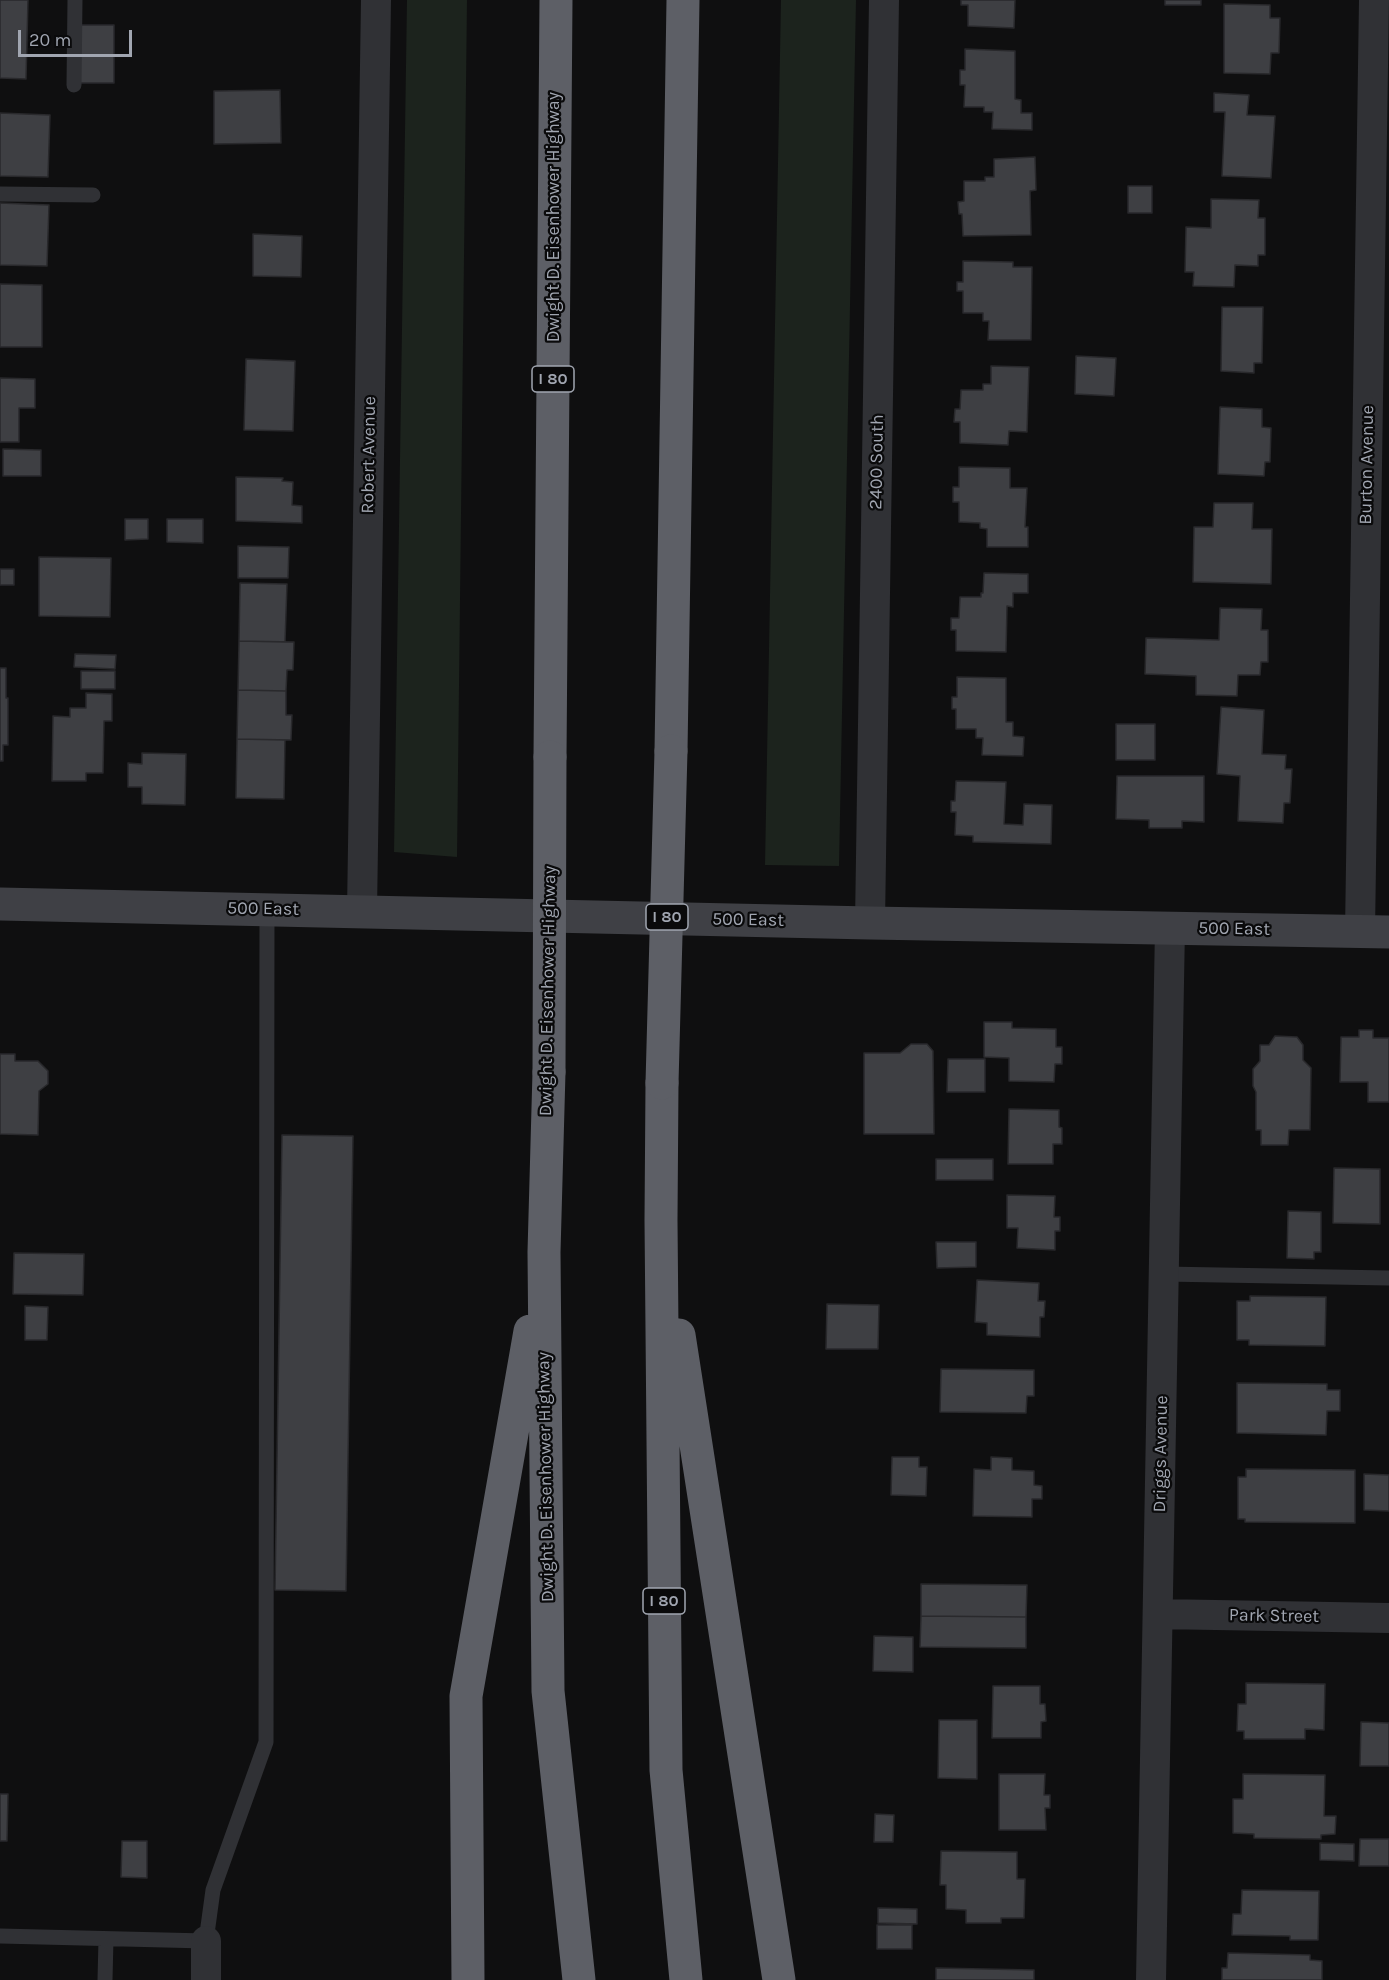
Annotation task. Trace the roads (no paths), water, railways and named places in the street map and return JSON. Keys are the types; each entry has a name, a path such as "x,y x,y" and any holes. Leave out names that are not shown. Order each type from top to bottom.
{"highway":[{"name":"Dwight D. Eisenhower Highway","path":"556,0 549,1072 544,1252 549,1691 579,1980"},
{"name":"I 80","path":"683,0 661,1220 666,1770 686,1980"},
{"path":"661,1220 779,1980"},
{"path":"468,1980 466,1696 544,1252"}],"street":[{"name":"Robert Avenue","path":"362,911 376,0"},
{"name":"2400 South","path":"870,923 884,0"},
{"name":"Burton Avenue","path":"1374,0 1375,931"},
{"name":"500 East","path":"0,904 870,923 1375,931"},
{"name":"Driggs Avenue","path":"1152,1980 1170,927"},
{"name":"Park Street","path":"1158,1614 1389,1618"},
{"path":"206,1941 206,1980"}],"lane":[{"path":"74,85 75,0"},
{"path":"0,194 93,195"},
{"path":"0,1936 206,1941 213,1890 266,1742 267,910"},
{"path":"1164,1274 1389,1278"},
{"path":"105,1980 106,1939"}]}
